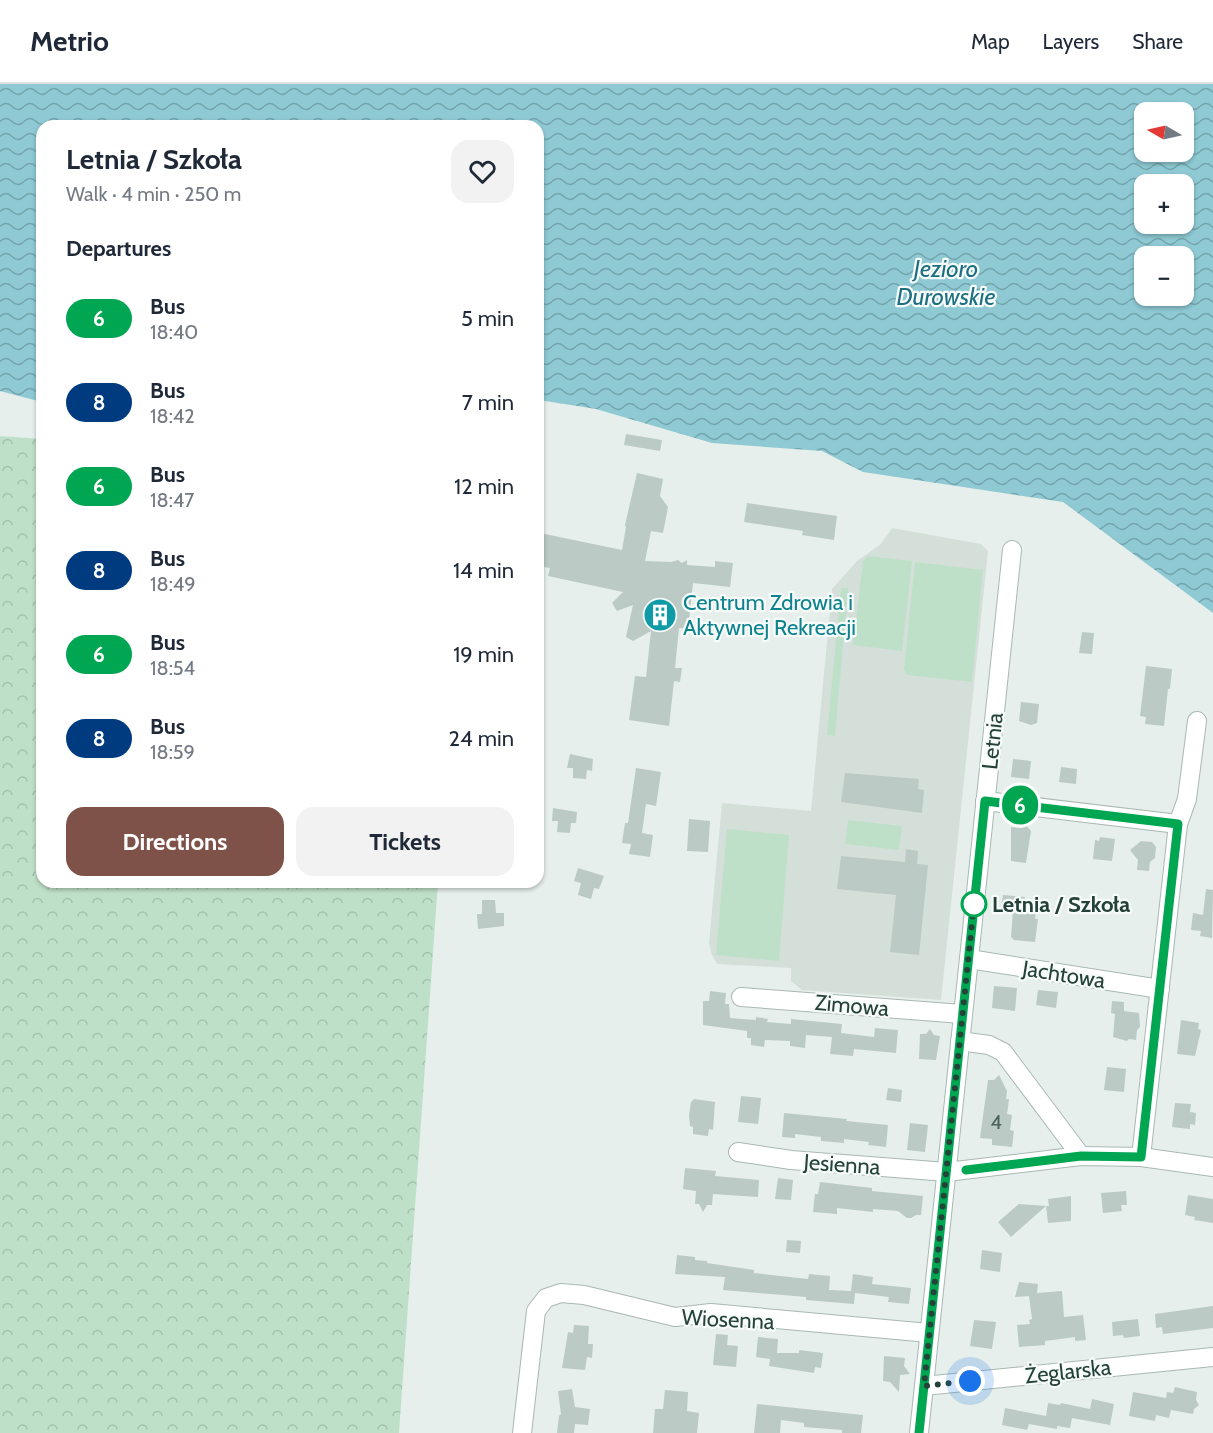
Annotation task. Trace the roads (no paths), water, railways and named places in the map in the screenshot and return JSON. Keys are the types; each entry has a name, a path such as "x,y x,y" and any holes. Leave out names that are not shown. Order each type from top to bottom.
{"street":[{"name":"Letnia","path":"919,1433 1012,550"},
{"path":"1141,1157 1178,824 1188,799 1197,721"},
{"path":"985,801 1178,824"},
{"name":"Jachtowa","path":"969,959 1160,988"},
{"name":"Zimowa","path":"741,997 962,1014"},
{"path":"960,1041 989,1045 1003,1052 1081,1156"},
{"name":"Jesienna","path":"738,1152 791,1160 947,1172 1081,1156 1141,1157 1213,1167"},
{"name":"Wiosenna","path":"522,1433 536,1311 546,1298 561,1293 602,1299 675,1317 711,1314 929,1333"},
{"name":"Żeglarska","path":"924,1386 1213,1357"}],"water":[{"name":"Jezioro Durowskie","path":"0,84 1213,84 1213,613 1063,502 863,472 822,451 712,443 596,409 544,401 544,120 36,120 36,400 0,391"}],"place":[{"name":"Centrum Zdrowia i Aktywnej Rekreacji","path":"660,615"},
{"name":"Letnia / Szkoła","path":"974,904"}]}
